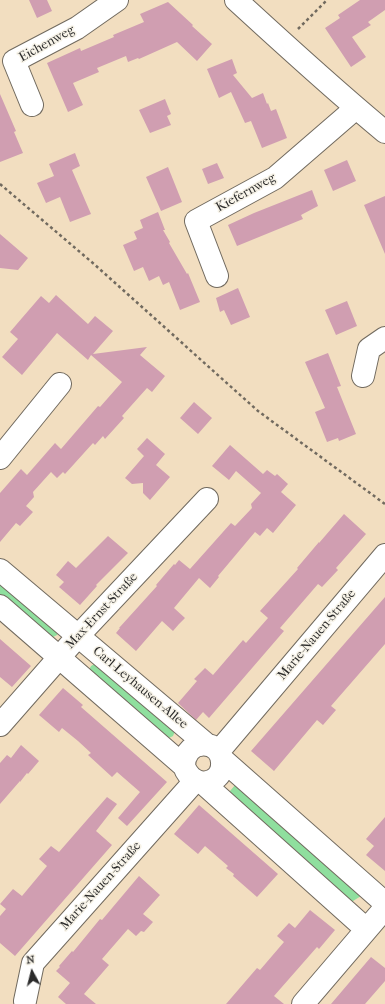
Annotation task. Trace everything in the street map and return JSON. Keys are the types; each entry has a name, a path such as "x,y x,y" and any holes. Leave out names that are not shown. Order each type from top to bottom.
{"street":[{"name":"Eichenweg","path":"32,105 14,61 77,28 117,0"},
{"path":"236,0 356,108 385,132"},
{"name":"Kiefernweg","path":"217,276 196,221 276,178 356,108"},
{"path":"363,376 369,349 385,338"},
{"path":"0,458 60,384"},
{"name":"Max-Ernst-Straße","path":"0,725 78,636 207,499"},
{"name":"Marie-Nauen-Straße","path":"216,752 385,555"},
{"name":"Carl-Leyhausen-Allee","path":"0,570 216,752 385,903"},
{"path":"0,606 60,657 366,929"},
{"name":"Carl-Leyhausen-Allee","path":"194,776 184,760 191,748 199,744 216,752"},
{"path":"194,776 210,782 220,774 222,768 216,752"},
{"name":"Marie-Nauen-Straße","path":"26,1001 34,963 194,776"},
{"path":"303,1004 385,908"}],"path":[{"path":"283,43 327,0"},
{"path":"0,184 100,269 258,411 385,504"}],"green space":[{"path":"0,574 60,631 57,635 51,638 0,598"},
{"path":"96,663 175,731 173,736 169,738 89,670 91,666"},
{"path":"236,784 361,896 353,901 349,900 231,798 230,791"}],"building":[{"path":"29,0 47,0 52,11 37,18"},
{"path":"360,0 385,0 385,10 368,22 371,25 352,37 366,57 351,67 325,28 340,18 338,15"},
{"path":"168,2 212,44 197,61 177,42 139,59 138,58 128,62 126,56 97,68 99,72 73,83 83,105 68,112 47,63 80,48 81,51 144,22 140,14"},
{"path":"232,59 237,73 233,75 252,98 263,93 271,111 276,109 287,138 262,148 251,121 245,123 231,92 219,98 207,69"},
{"path":"0,94 16,131 14,132 23,153 0,162"},
{"path":"165,99 171,114 167,116 171,125 150,133 139,110"},
{"path":"75,153 80,166 72,170 91,214 70,222 60,197 46,203 37,183 54,176 49,164"},
{"path":"347,160 356,181 333,191 324,170"},
{"path":"217,163 224,178 208,184 202,169"},
{"path":"168,167 182,202 161,211 146,177"},
{"path":"312,190 318,206 301,215 303,219 237,246 228,225"},
{"path":"385,196 385,254 364,205"},
{"path":"158,212 165,230 163,230 170,242 169,243 187,274 188,273 200,302 180,310 169,282 163,285 159,276 149,281 143,267 134,271 123,245 137,239 134,232 143,228 140,220"},
{"path":"0,234 28,258 18,270 0,268"},
{"path":"238,288 250,317 231,325 224,310 220,312 216,298"},
{"path":"56,295 88,324 95,316 113,331 93,354 147,347 140,355 165,376 152,392 147,388 122,416 124,418 105,439 103,436 95,445 93,443 65,474 63,472 57,478 51,472 33,492 34,497 26,506 33,512 20,526 16,523 0,542 0,493 21,469 27,475 55,443 61,449 98,406 100,407 122,382 91,355 88,360 57,333 22,375 2,357 18,339 10,332 41,296 49,303"},
{"path":"347,301 357,326 336,335 325,310"},
{"path":"328,353 341,386 337,387 356,434 339,441 338,438 327,442 315,412 325,408 305,362"},
{"path":"194,402 212,418 198,434 180,418"},
{"path":"147,438 165,454 156,465 170,477 150,500 143,493 143,483 132,484 125,478 144,456 137,449"},
{"path":"230,445 263,474 267,470 275,476 277,474 288,484 281,492 296,505 273,533 267,528 260,536 255,532 218,576 219,577 210,588 199,578 174,608 185,618 173,631 162,621 136,651 116,633 119,628 157,586 156,585 174,564 175,565 179,560 190,569 231,523 235,526 252,508 251,504 261,493 236,471 229,480 212,466"},
{"path":"344,514 366,534 336,568 338,570 322,587 318,584 280,628 284,631 209,718 203,712 196,720 178,703 197,681 194,679 205,668 213,675 243,640 246,643 268,618 260,611 298,569 297,568"},
{"path":"108,536 128,553 96,585 97,586 80,605 59,587 64,582 56,575 68,561 76,568"},
{"path":"385,597 385,644 331,706 336,710 323,725 317,720 274,771 251,751"},
{"path":"0,639 31,666 12,687 0,677"},
{"path":"63,688 83,705 81,707 167,782 127,826 118,818 140,792 117,772 112,777 88,755 91,753 78,741 62,728 59,732 39,715"},
{"path":"21,745 39,761 0,804 0,763 7,755 11,758"},
{"path":"107,797 117,804 96,831 112,845 15,956 0,943 0,916 6,909 0,904 13,889 22,896 47,866 39,859 51,846 59,852"},
{"path":"199,805 278,874 257,897 233,876 234,874 226,868 228,866 205,846 198,854 174,834"},
{"path":"385,817 385,871 366,855 374,846 366,839"},
{"path":"139,876 160,895 143,914 153,922 144,932 141,931 136,936 128,929 102,959 109,965 84,994 96,1004 66,1004 58,997 70,983 56,971"},
{"path":"310,910 335,930 319,949 317,947 274,996 284,1004 226,1004 257,968 260,970 284,942 277,936 289,923 295,928"},
{"path":"371,957 385,968 385,981 365,1004 331,1004"}]}
